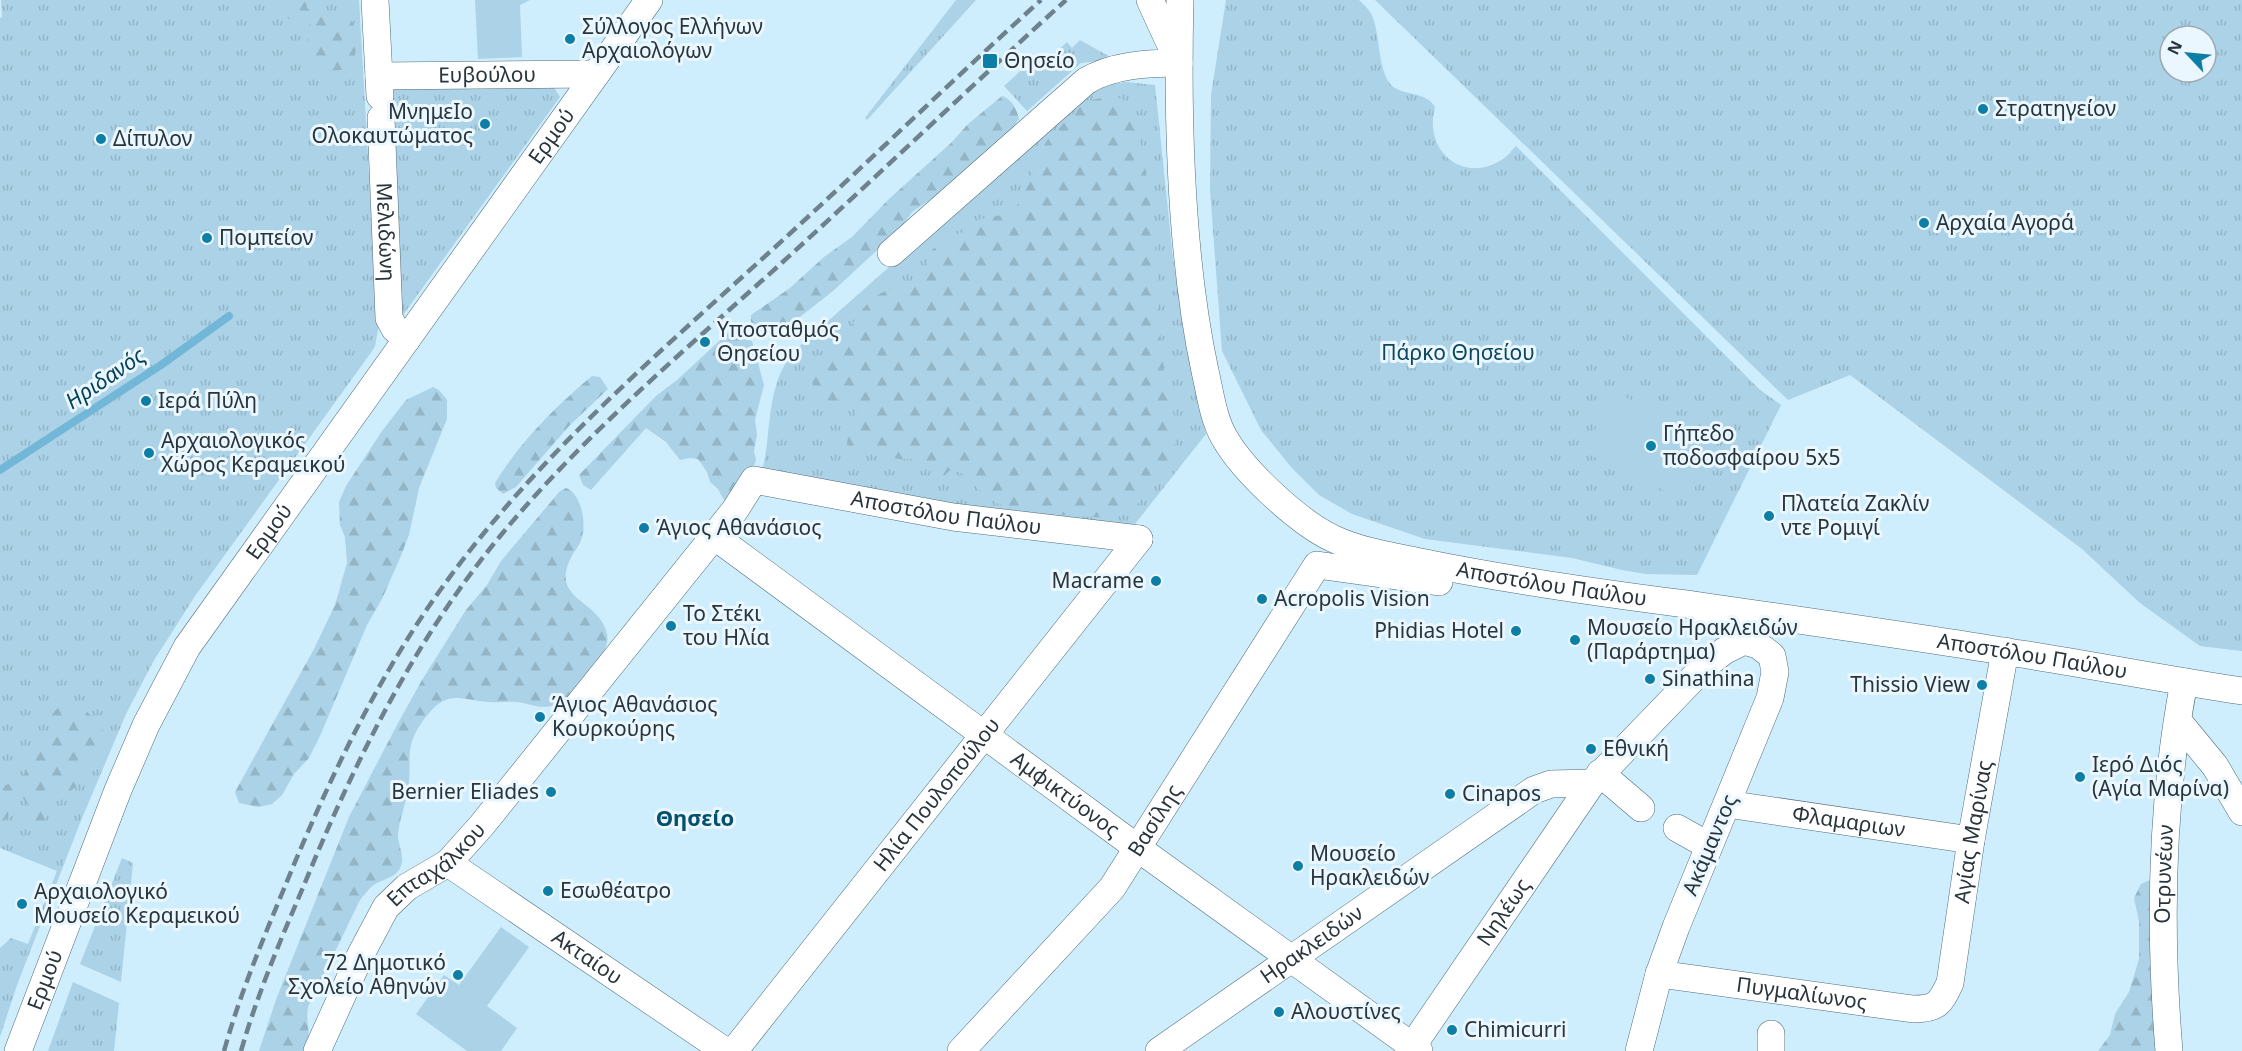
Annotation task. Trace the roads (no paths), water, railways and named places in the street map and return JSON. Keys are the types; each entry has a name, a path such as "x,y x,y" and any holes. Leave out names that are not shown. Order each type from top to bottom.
{"street":[{"name":"Μελιδώνη","path":"375,0 389,318 395,328 407,339"},
{"name":"Ερμού","path":"18,1051 118,790 146,725 178,663 201,626 649,0"},
{"path":"1150,0 1179,63"},
{"path":"1179,63 1180,0"},
{"path":"891,253 1086,81 1107,71 1149,63 1179,63"},
{"name":"Αποστόλου Παύλου","path":"1179,63 1184,204 1190,278 1201,353 1211,396 1223,436 1256,477 1292,511 1317,530 1338,541 1373,552 1551,585 2004,657 2181,700 2242,691"},
{"name":"Ευβούλου","path":"380,97 596,74"},
{"name":"Αποστόλου Παύλου","path":"754,480 953,517 1139,539"},
{"name":"Επταχάλκου","path":"326,1047 361,954 386,907 407,887 448,863 489,816 735,510 754,480"},
{"name":"Αμφικτύονος","path":"714,536 1413,1050"},
{"name":"Ηλία Πουλοπούλου","path":"734,1051 1139,539"},
{"name":"Αποστόλου Παύλου","path":"1317,565 1717,621 1728,625 1751,643 1777,632 1792,631 2004,657"},
{"name":"Βασίλης","path":"961,1051 1112,888 1317,565"},
{"path":"1641,808 1596,778 1705,666 1724,651 1751,643"},
{"name":"Ακάμαντος","path":"1639,1051 1659,974 1770,698 1775,672 1772,656 1751,643"},
{"name":"Αγίας Μαρίνας","path":"1942,1000 1950,983 1971,840 2004,657"},
{"path":"2181,700 2242,812"},
{"name":"Οτρυνέων","path":"2169,1051 2165,1001 2164,890 2169,794 2181,700"},
{"name":"Ηρακλειδών","path":"1159,1051 1534,790 1551,784 1596,778"},
{"name":"Νηλέως","path":"1413,1050 1596,778"},
{"name":"Φλαμαριων","path":"1727,804 1971,840"},
{"path":"1677,828 1709,846"},
{"name":"Ακταίου","path":"448,863 725,1051"},
{"name":"Πυγμαλίωνος","path":"1659,974 1913,1009 1930,1009 1942,1000"}],"waterway":[{"name":"Ηριδανός","path":"0,470 161,365 229,316"}],"railway":[{"path":"224,1051 236,1011 300,850 357,727 426,611 486,530 560,448 599,409 1041,0"},
{"path":"241,1051 278,946 323,840 364,752 410,666 435,625 492,546 524,508 592,436 1066,0"}],"place":[{"name":"Σύλλογος Ελλήνων Αρχαιολόγων","path":"570,39"},
{"name":"Θησείο","path":"990,61"},
{"name":"Στρατηγείον","path":"1983,109"},
{"name":"ΜνημεΙο Ολοκαυτώματος","path":"485,124"},
{"name":"Δίπυλον","path":"101,139"},
{"name":"Αρχαία Αγορά","path":"1924,223"},
{"name":"Πομπείον","path":"207,238"},
{"name":"Υποσταθμός Θησείου","path":"705,342"},
{"name":"Ιερά Πύλη","path":"146,401"},
{"name":"Γήπεδο ποδοσφαίρου 5x5","path":"1651,446"},
{"name":"Αρχαιολογικός Χώρος Κεραμεικού","path":"149,453"},
{"name":"Πλατεία Ζακλίν ντε Ρομιγί","path":"1769,516"},
{"name":"Άγιος Αθανάσιος","path":"644,528"},
{"name":"Macrame","path":"1156,581"},
{"name":"Acropolis Vision","path":"1262,599"},
{"name":"Το Στέκι του Ηλία","path":"671,626"},
{"name":"Phidias Hotel","path":"1516,631"},
{"name":"Μουσείο Ηρακλειδών (Παράρτημα)","path":"1575,640"},
{"name":"Sinathina","path":"1650,679"},
{"name":"Thissio View","path":"1982,685"},
{"name":"Άγιος Αθανάσιος Κουρκούρης","path":"540,717"},
{"name":"Εθνική","path":"1591,749"},
{"name":"Ιερό Διός (Αγία Μαρίνα)","path":"2080,777"},
{"name":"Bernier Eliades","path":"551,792"},
{"name":"Cinapos","path":"1450,794"},
{"name":"Μουσείο Ηρακλειδών","path":"1298,866"},
{"name":"Εσωθέατρο","path":"548,891"},
{"name":"Αρχαιολογικό Μουσείο Κεραμεικού","path":"22,904"},
{"name":"72 Δημοτικό Σχολείο Αθηνών","path":"458,975"},
{"name":"Αλουστίνες","path":"1279,1012"},
{"name":"Chimicurri","path":"1452,1030"}],"district":[{"name":"Θησείο","path":"695,818"}],"park label":[{"name":"Πάρκο Θησείου","path":"1458,353"}]}
